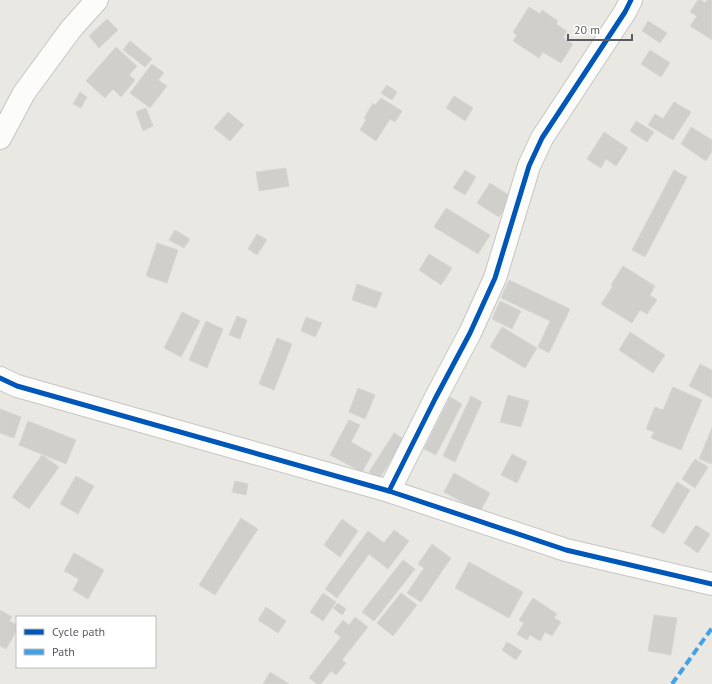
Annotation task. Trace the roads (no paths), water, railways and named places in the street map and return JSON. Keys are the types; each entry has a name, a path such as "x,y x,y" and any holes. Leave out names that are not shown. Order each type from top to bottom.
{"street":[{"path":"0,138 24,94 71,29 97,0"},
{"path":"389,491 470,333 495,278 529,166 542,138 625,12 631,0"},
{"path":"0,378 24,389 389,491 566,550 712,584"}]}
